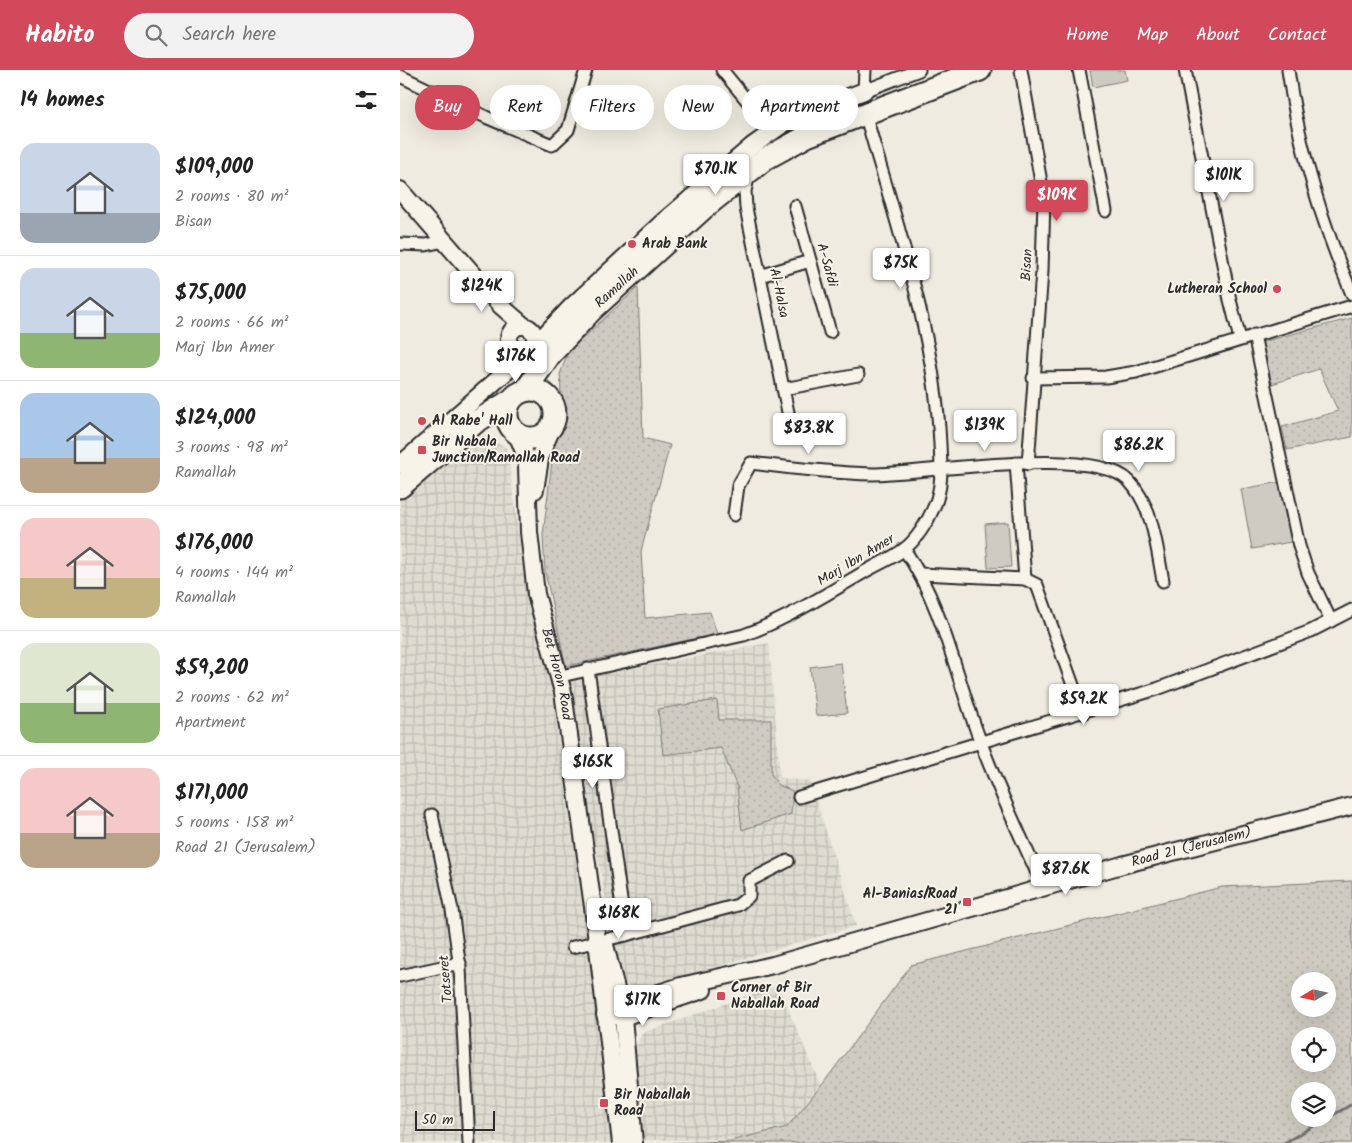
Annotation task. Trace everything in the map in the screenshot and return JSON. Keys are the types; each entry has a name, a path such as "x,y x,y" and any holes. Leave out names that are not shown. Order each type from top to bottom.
{"highway":[{"name":"Ramallah","path":"400,487 476,422 518,395 567,335 697,214 750,170 789,144 980,70"},
{"name":"Ramallah","path":"552,402 551,375 554,361 567,335"},
{"path":"540,392 552,402 556,415 553,426 548,432 533,439 515,432 507,415 518,395 540,392"},
{"name":"Ramallah","path":"462,434 486,426 496,426 515,432"}],"street":[{"path":"400,76 488,118 552,145 568,130 586,70"},
{"path":"722,70 772,131"},
{"path":"864,91 865,70"},
{"path":"401,460 532,348 572,306 695,192 772,131 808,112 919,70"},
{"name":"Bisan","path":"1021,70 1044,199 1042,272 1028,464"},
{"path":"1079,70 1106,211"},
{"path":"1185,70 1240,339"},
{"path":"1288,70 1295,118 1310,182 1319,211 1352,294"},
{"name":"Marj Ibn Amer","path":"561,676 744,635 767,627 804,608 904,549 920,530 934,507 940,487 942,468 933,372 923,322 865,113"},
{"name":"Al-Halsa","path":"750,170 745,191 746,208 790,422"},
{"path":"400,190 477,276 501,306 534,333 532,348"},
{"name":"A-Safdi","path":"795,206 830,332"},
{"path":"400,244 426,245 444,241"},
{"path":"760,276 810,261"},
{"path":"477,276 498,308 511,347 518,352 532,348"},
{"path":"481,393 498,366 509,338 516,327 550,319 572,306"},
{"path":"1033,378 1106,377 1136,372 1352,306"},
{"path":"1254,335 1299,546 1308,572 1331,621"},
{"path":"783,389 858,375"},
{"name":"Bet Horon Road","path":"529,532 541,453 553,426"},
{"name":"Bet Horon Road","path":"515,432 525,454 527,466 529,532 536,594 561,676 593,907 600,941 622,1011 634,1143"},
{"path":"734,515 738,486 751,463 873,474 1016,463 1081,465 1112,471 1129,480 1139,494 1148,514 1162,581"},
{"path":"1016,463 1025,579"},
{"path":"904,549 921,574 954,659 981,743 1043,886"},
{"path":"921,574 1025,579 1037,585 1083,713"},
{"path":"799,798 1157,689 1310,631 1352,610"},
{"path":"588,670 626,936"},
{"name":"Road 21 (Jerusalem)","path":"604,1015 655,1001 694,983 773,965 1043,886 1352,806"},
{"name":"Totseret","path":"432,815 452,910 460,963 470,1143"},
{"path":"573,947 626,936 738,906 749,896 749,881 788,861"},
{"name":"Bet Horon Road","path":"600,941 604,1015 621,1143"},
{"path":"400,976 460,963"},
{"path":"614,981 655,1001 632,1027 626,1052"}],"shaded area":[{"path":"1090,70 1125,70 1127,80 1093,87"},
{"path":"638,287 643,438 670,445 641,551 645,618 710,612 717,634 566,666 545,572 543,535 555,436 562,412 560,374 568,352"},
{"path":"1352,318 1352,437 1287,450 1282,427 1338,411 1319,369 1272,384 1262,342"},
{"path":"484,436 507,448 527,595 551,684 615,1143 400,1143 400,493 446,454"},
{"path":"1281,482 1291,542 1252,549 1241,489"},
{"path":"1008,522 1011,567 988,568 985,524"},
{"path":"769,643 780,778 810,781 856,926 643,988 627,985 622,981 589,814 570,680"},
{"path":"841,663 847,713 816,716 810,667"},
{"path":"717,700 719,720 771,720 771,774 778,785 793,791 791,814 742,830 737,787 721,748 663,755 658,709"},
{"path":"1352,881 1352,1143 673,1143 730,1141 787,1127 822,1085 911,965 1222,887"},
{"path":"778,985 825,1096 772,1139 641,1140 632,1056 642,1033"}],"waterway":[{"path":"1336,1113 1352,1104"},
{"path":"1284,1143 1312,1127"}],"place":[{"name":"Arab Bank","path":"632,244"},
{"name":"Lutheran School","path":"1277,289"},
{"name":"Al Rabe' Hall","path":"422,421"},
{"name":"Bir Nabala Junction/Ramallah Road","path":"422,450"},
{"name":"Al-Banias/Road 21","path":"967,902"},
{"name":"Corner of Bir Naballah Road","path":"721,996"},
{"name":"Bir Naballah Road","path":"604,1103"}]}
